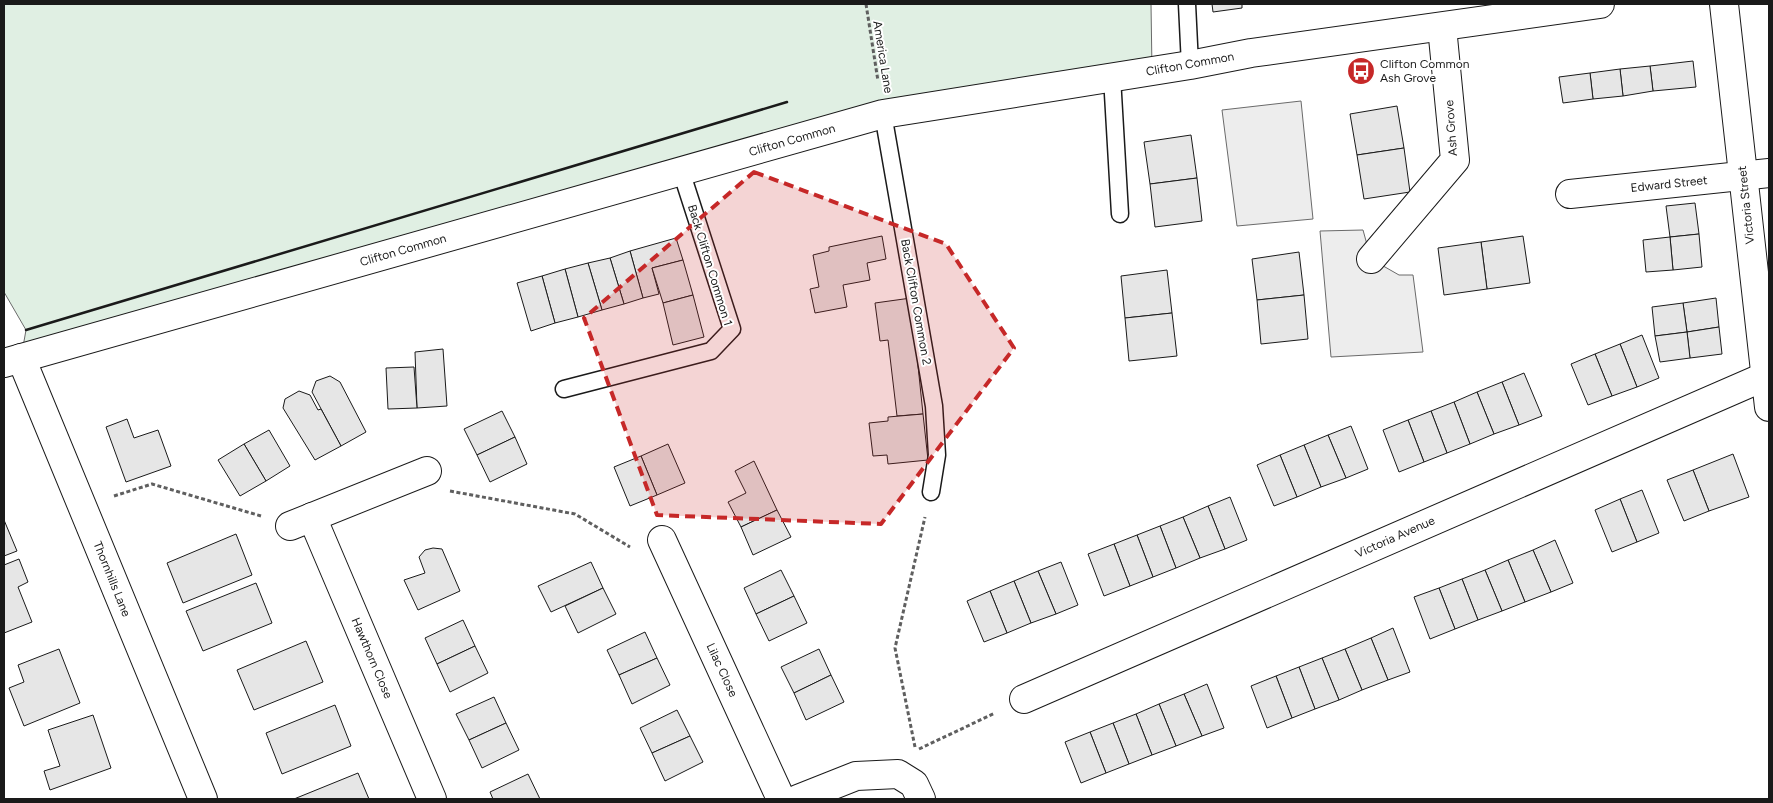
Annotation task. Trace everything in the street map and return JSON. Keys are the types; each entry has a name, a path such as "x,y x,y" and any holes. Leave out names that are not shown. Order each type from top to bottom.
{"street":[{"name":"Clifton Common","path":"13,361 883,114 1190,65 1251,53 1600,4"},
{"name":"Victoria Street","path":"1724,4 1756,174 1769,407"},
{"name":"Ash Grove","path":"1371,259 1455,160 1442,27"},
{"name":"Edward Street","path":"1570,194 1756,174"},
{"name":"Thornhills Lane","path":"13,361 82,506 203,799"},
{"name":"Victoria Avenue","path":"1024,699 1766,376"},
{"path":"301,521 427,472"},
{"name":"Hawthorn Close","path":"301,521 432,799"},
{"name":"Lilac Close","path":"662,540 781,799"},
{"path":"798,799 856,776 898,774 914,784 921,799"}],"lane":[{"path":"1187,4 1190,65"},
{"path":"1112,77 1120,214"},
{"name":"Back Clifton Common 2","path":"883,114 934,406 937,456 931,492"},
{"name":"Back Clifton Common 1","path":"564,389 712,351 732,329 681,171"}],"path":[{"name":"America Lane","path":"866,4 883,114"},
{"path":"427,472 443,490 575,514 630,547 662,540"},
{"path":"82,506 152,484 254,514 301,521"},
{"path":"931,492 895,648 916,751 1024,699"}],"highlighted area":[{"path":"754,172 946,244 1014,348 881,524 657,515 584,318"}],"green space":[{"path":"4,4 1151,4 1152,71 1015,92 21,358 26,330 4,292"}],"shaded area":[{"path":"1301,101 1313,219 1237,226 1222,110"},
{"path":"1363,230 1371,259 1399,275 1413,275 1423,352 1331,357 1320,231"}],"building":[{"path":"1212,4 1242,4 1242,8 1213,12"},
{"path":"1693,61 1696,87 1653,91 1650,66"},
{"path":"1650,66 1653,91 1623,96 1620,69"},
{"path":"1620,69 1623,96 1593,99 1590,73"},
{"path":"1590,73 1593,99 1563,103 1559,77"},
{"path":"1397,106 1404,148 1357,155 1350,114"},
{"path":"1191,135 1197,178 1150,184 1144,142"},
{"path":"1404,148 1410,192 1364,199 1357,155"},
{"path":"1197,178 1202,221 1155,227 1150,184"},
{"path":"1695,203 1699,234 1670,237 1666,206"},
{"path":"1699,234 1702,267 1673,270 1670,237"},
{"path":"882,236 886,259 867,263 870,280 843,285 847,307 815,313 810,289 819,287 813,255 829,251 829,247"},
{"path":"1523,236 1530,283 1487,289 1481,242"},
{"path":"1670,237 1673,270 1646,272 1643,240"},
{"path":"676,238 683,260 652,268 659,294 643,298 630,251"},
{"path":"1481,242 1487,289 1444,295 1438,248"},
{"path":"630,251 643,298 624,304 610,258"},
{"path":"1299,252 1304,295 1257,300 1252,259"},
{"path":"610,258 624,304 602,310 588,263"},
{"path":"683,260 693,295 663,303 652,268"},
{"path":"588,263 602,310 578,317 565,269"},
{"path":"565,269 578,317 555,323 542,276"},
{"path":"1167,270 1172,313 1125,318 1121,276"},
{"path":"542,276 555,323 531,331 517,283"},
{"path":"693,295 704,337 673,345 663,303"},
{"path":"1304,295 1308,339 1261,344 1257,300"},
{"path":"911,298 923,414 897,416 888,340 880,341 875,303"},
{"path":"1716,298 1719,327 1687,332 1683,303"},
{"path":"1683,303 1687,332 1655,336 1652,307"},
{"path":"1172,313 1177,356 1129,361 1125,318"},
{"path":"1719,327 1722,354 1690,358 1687,332"},
{"path":"1687,332 1690,358 1660,362 1655,336"},
{"path":"1642,335 1659,378 1637,387 1620,344"},
{"path":"1620,344 1637,387 1612,396 1595,354"},
{"path":"443,349 447,406 417,408 415,352"},
{"path":"1595,354 1612,396 1588,405 1571,364"},
{"path":"414,367 417,408 388,409 386,368"},
{"path":"1524,373 1542,416 1519,425 1502,382"},
{"path":"330,376 340,382 366,432 341,446 312,392 316,381"},
{"path":"1502,382 1519,425 1494,434 1477,392"},
{"path":"299,391 310,395 318,410 321,409 341,446 315,460 283,408 285,399"},
{"path":"1477,392 1494,434 1470,444 1454,402"},
{"path":"1454,402 1470,444 1447,453 1431,411"},
{"path":"502,411 515,437 477,455 464,429"},
{"path":"1431,411 1447,453 1424,462 1408,420"},
{"path":"923,414 928,460 888,464 887,455 873,456 869,423 888,421 888,417"},
{"path":"127,419 134,438 158,430 171,466 126,482 106,427"},
{"path":"1408,420 1424,462 1399,472 1383,430"},
{"path":"1351,426 1368,469 1346,478 1328,435"},
{"path":"269,430 290,466 266,481 244,444"},
{"path":"1328,435 1346,478 1321,487 1304,445"},
{"path":"515,437 527,464 490,482 477,455"},
{"path":"244,444 266,481 240,496 218,460"},
{"path":"668,444 685,483 657,495 641,456"},
{"path":"1304,445 1321,487 1297,497 1280,455"},
{"path":"1733,454 1749,497 1709,511 1693,470"},
{"path":"1280,455 1297,497 1274,506 1257,465"},
{"path":"641,456 657,495 630,506 614,467"},
{"path":"754,461 777,510 741,527 728,502 746,493 735,471"},
{"path":"1693,470 1709,511 1684,521 1667,480"},
{"path":"1642,490 1659,533 1637,542 1620,499"},
{"path":"1230,497 1247,540 1225,549 1208,506"},
{"path":"1620,499 1637,542 1612,552 1595,510"},
{"path":"1208,506 1225,549 1200,558 1183,517"},
{"path":"777,510 791,537 753,555 741,527"},
{"path":"1183,517 1200,558 1176,568 1160,526"},
{"path":"4,520 17,551 4,556"},
{"path":"1160,526 1176,568 1153,577 1137,535"},
{"path":"236,534 252,575 183,603 167,563"},
{"path":"1137,535 1153,577 1130,586 1114,544"},
{"path":"1555,540 1573,583 1551,592 1533,550"},
{"path":"1114,544 1130,586 1104,596 1088,554"},
{"path":"433,548 442,549 460,591 418,610 404,580 425,573 419,557 425,550"},
{"path":"1533,550 1551,592 1525,602 1508,560"},
{"path":"19,559 28,582 18,587 32,622 4,633 4,565"},
{"path":"1508,560 1525,602 1502,611 1485,570"},
{"path":"591,562 603,588 551,612 538,586"},
{"path":"1061,562 1078,605 1056,614 1038,571"},
{"path":"781,570 794,596 756,614 744,588"},
{"path":"1485,570 1502,611 1478,620 1462,579"},
{"path":"1038,571 1056,614 1031,623 1014,581"},
{"path":"1462,579 1478,620 1455,629 1439,588"},
{"path":"1014,581 1031,623 1007,633 990,591"},
{"path":"256,583 272,623 203,651 186,611"},
{"path":"603,588 616,614 578,633 565,606"},
{"path":"1439,588 1455,629 1430,639 1414,597"},
{"path":"990,591 1007,633 984,642 967,601"},
{"path":"794,596 807,623 769,641 756,614"},
{"path":"463,620 475,646 437,664 425,638"},
{"path":"1393,628 1410,672 1388,680 1371,638"},
{"path":"645,632 657,658 619,675 607,650"},
{"path":"1371,638 1388,680 1362,690 1345,649"},
{"path":"306,641 323,682 254,710 237,670"},
{"path":"475,646 488,673 450,692 437,664"},
{"path":"59,649 80,703 24,726 9,688 24,682 18,665"},
{"path":"819,649 831,675 794,693 781,667"},
{"path":"1345,649 1362,690 1339,700 1322,658"},
{"path":"657,658 670,685 632,704 619,675"},
{"path":"1322,658 1339,700 1315,709 1299,667"},
{"path":"1299,667 1315,709 1292,718 1276,676"},
{"path":"831,675 844,702 806,720 794,693"},
{"path":"1276,676 1292,718 1267,728 1251,686"},
{"path":"1207,684 1224,728 1202,736 1184,694"},
{"path":"1184,694 1202,736 1176,746 1159,704"},
{"path":"494,697 506,723 469,740 456,714"},
{"path":"1159,704 1176,746 1152,755 1136,714"},
{"path":"335,705 351,746 282,774 266,733"},
{"path":"677,710 690,736 652,753 640,728"},
{"path":"1136,714 1152,755 1129,764 1113,723"},
{"path":"93,715 111,768 50,790 44,771 60,766 48,730"},
{"path":"506,723 519,750 482,768 469,740"},
{"path":"1113,723 1129,764 1106,773 1090,732"},
{"path":"1090,732 1106,773 1081,783 1065,742"},
{"path":"690,736 703,762 665,781 652,753"},
{"path":"358,773 369,799 294,799"},
{"path":"528,774 540,799 493,799 490,792"}],"wall":[{"path":"26,330 787,102"}],"place":[{"name":"Clifton Common Ash Grove","path":"1361,71"}]}
